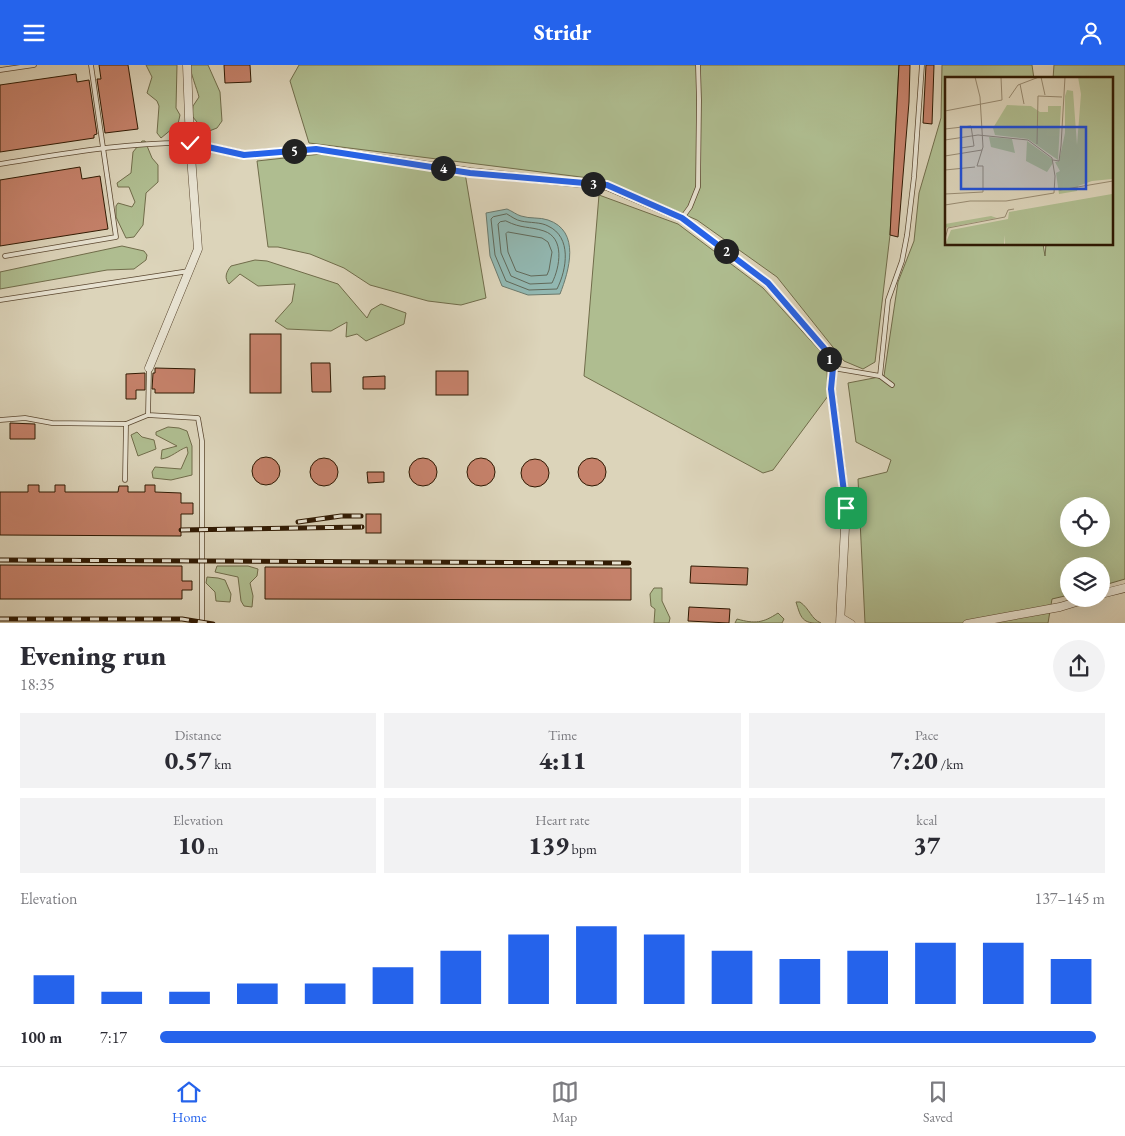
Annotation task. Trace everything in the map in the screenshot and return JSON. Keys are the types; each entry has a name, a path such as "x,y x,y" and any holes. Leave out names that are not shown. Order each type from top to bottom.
{"street":[{"path":"149,368 198,249 186,65"},
{"path":"190,143 244,155 316,149 470,173 607,185 682,218 768,283 824,348 833,368 831,389 846,508 840,621 851,623"},
{"path":"1110,592 1125,588"},
{"path":"967,623 1060,607"}],"lane":[{"path":"0,70 34,65"},
{"path":"5,256 116,237 91,65"},
{"path":"682,218 690,207 698,187 698,65"},
{"path":"880,376 888,300 902,261 907,235 914,177 922,65"},
{"path":"0,164 102,148 157,143 190,143"},
{"path":"0,300 189,271"},
{"path":"148,415 149,368"},
{"path":"833,368 880,376 892,385"},
{"path":"0,419 25,418 52,423 126,424 148,415 198,418 202,441 202,623"},
{"path":"125,480 126,424"}],"green space":[{"path":"146,65 177,65 176,108 180,115 178,124 161,138 157,133 159,106 157,101 147,93 152,77"},
{"path":"190,65 208,65 220,92 222,121 217,128 204,133 198,133 197,122 192,116 193,106 199,97"},
{"path":"299,65 899,65 890,235 875,362 863,369 844,361 777,277 697,220 605,180 309,143 290,81"},
{"path":"942,65 1032,65 1034,77 945,77 945,245 1043,245 1045,256 1046,245 1112,245 1112,77 1053,77 1054,65 1125,65 1125,579 1110,583 1110,557 1060,557 1060,597 1052,599 1048,623 865,623 858,479 887,472 891,460 856,442 848,383 884,376 898,282 914,241 919,193 941,118"},
{"path":"142,141 145,141 152,158 158,165 158,182 146,193 143,225 134,237 126,238 116,217 116,206 118,203 132,207 135,202 129,187 118,187 117,183 131,173 133,152"},
{"path":"321,154 465,173 486,298 461,305 428,301 370,285 344,268 310,254 278,247 268,247 257,161"},
{"path":"599,195 678,224 763,288 821,352 827,370 828,396 773,470 763,473 584,376"},
{"path":"122,246 144,251 147,255 146,260 134,269 107,270 0,289 0,272"},
{"path":"255,260 267,261 338,284 367,318 371,310 381,304 406,313 404,324 366,341 357,334 346,337 347,322 331,331 287,329 275,321 292,302 295,284 258,286 240,274 229,284 227,282 226,275 231,266"},
{"path":"168,427 187,431 192,446 192,475 171,480 153,478 152,472 155,467 181,469 188,453 187,447 161,459 162,450 177,446 156,435 156,432"},
{"path":"137,432 142,437 154,440 156,449 138,456 131,435"},
{"path":"217,566 248,566 258,569 257,576 250,583 253,596 252,607 244,606 241,601 238,577 215,572"},
{"path":"207,577 225,580 231,594 230,602 216,601 215,592 206,583"},
{"path":"654,588 662,588 662,601 670,618 669,623 654,623 655,609 651,606 650,594"},
{"path":"796,602 800,602 821,623 803,619"},
{"path":"778,613 784,619 782,623 735,623 737,619 749,622 763,621"}],"water":[{"path":"507,209 521,216 548,220 558,225 565,233 569,242 570,253 567,274 560,294 528,295 502,286 490,256 486,213"}],"building":[{"path":"99,65 128,65 138,129 105,133 97,79 101,79"},
{"path":"224,65 250,65 251,82 225,83"},
{"path":"899,65 910,65 909,102 898,237 890,235"},
{"path":"926,65 934,65 932,124 923,123"},
{"path":"76,74 77,82 89,80 97,134 94,135 94,138 0,152 0,85"},
{"path":"80,167 82,179 100,176 108,229 0,246 0,180"},
{"path":"250,334 281,334 281,393 250,393"},
{"path":"311,363 330,363 331,392 312,392"},
{"path":"155,368 195,369 194,393 155,393 155,389 152,389"},
{"path":"436,371 468,371 468,395 436,395"},
{"path":"145,373 145,390 136,390 136,399 126,399 126,374"},
{"path":"385,376 385,389 363,389 363,377"},
{"path":"10,423 35,424 35,439 10,439"},
{"path":"266,457 276,461 280,471 276,481 266,485 256,481 252,471 256,461"},
{"path":"324,458 334,462 338,472 334,482 324,486 314,482 310,472 314,462"},
{"path":"423,458 433,462 437,472 433,482 423,486 413,482 409,472 413,462"},
{"path":"481,458 491,462 495,472 491,482 481,486 471,482 467,472 471,462"},
{"path":"592,458 602,462 606,472 602,482 592,486 582,482 578,472 582,462"},
{"path":"535,459 545,463 549,473 545,483 535,487 525,483 521,473 525,463"},
{"path":"367,472 384,472 384,482 368,483"},
{"path":"28,485 39,485 39,492 55,492 55,485 65,485 65,492 118,492 119,486 128,486 128,492 145,492 145,485 155,485 155,492 181,493 181,503 193,503 193,514 181,514 181,536 0,535 0,492 28,492"},
{"path":"366,514 381,514 381,533 366,533"},
{"path":"0,565 182,566 182,581 192,581 192,590 182,590 182,599 0,599"},
{"path":"691,566 748,568 747,585 690,583"},
{"path":"265,567 631,568 631,600 265,599"},
{"path":"689,607 730,609 729,623 688,621"}],"railway":[{"path":"298,522 341,516 361,516"},
{"path":"181,530 362,527"},
{"path":"0,560 629,563"},
{"path":"0,619 182,619 207,623"}],"route":[{"path":"190,143 244,155 316,149 470,173 607,185 682,218 768,283 824,348 833,368 831,389 846,508"}]}
